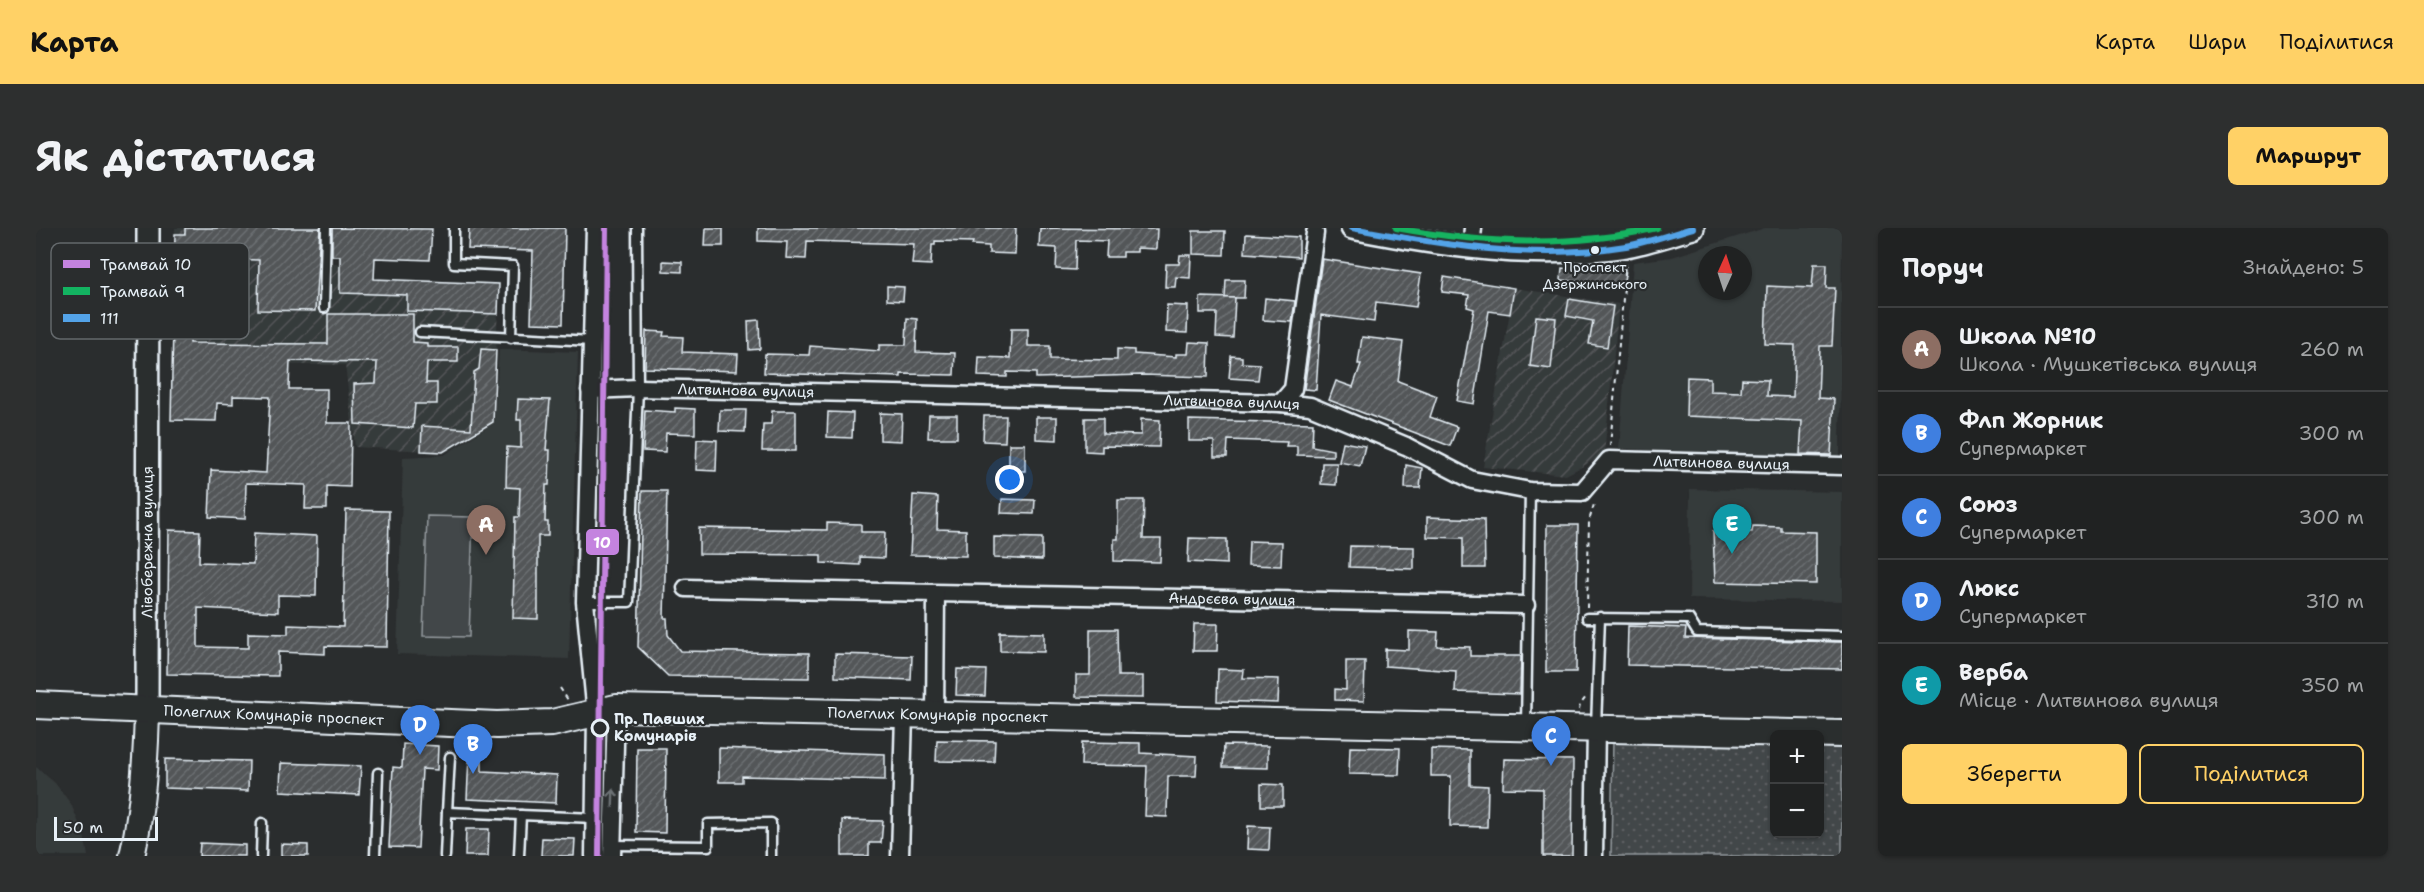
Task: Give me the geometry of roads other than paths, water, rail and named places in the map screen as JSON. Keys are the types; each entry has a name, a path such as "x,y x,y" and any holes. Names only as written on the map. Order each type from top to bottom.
{"main road":[{"name":"Полеглих Комунарів проспект","path":"36,705 497,725 552,723 606,712 904,715 1842,734"},
{"name":"Лівобережна вулиця","path":"132,856 139,826 147,710"}],"street":[{"name":"Лівобережна вулиця","path":"148,228 148,243"},
{"path":"595,228 585,602 606,712 612,850"},
{"path":"1352,228 1416,241 1472,237 1519,251 1575,251 1628,246 1693,228"},
{"path":"1281,403 1293,389 1315,233"},
{"name":"Лівобережна вулиця","path":"147,710 148,339"},
{"name":"Литвинова вулиця","path":"590,390 638,388 1281,403 1310,406 1406,446 1472,480 1530,491 1582,492 1609,460 1842,466"},
{"name":"Андрєєва вулиця","path":"686,588 1526,606"},
{"path":"935,716 936,594"},
{"path":"594,856 595,818 606,712"},
{"path":"900,856 904,715"},
{"path":"1594,856 1596,728"}],"lane":[{"path":"324,308 326,228"},
{"path":"454,228 454,263 513,266 511,338"},
{"path":"585,602 629,602 638,388 637,228"},
{"path":"420,332 592,340"},
{"path":"1526,729 1526,606 1530,491"},
{"path":"1587,618 1600,616 1689,619 1697,632 1842,636"},
{"path":"1596,728 1600,616"},
{"path":"445,856 450,757"},
{"path":"375,856 378,773"},
{"path":"447,812 595,818"},
{"path":"519,856 521,815"},
{"path":"261,856 262,823"},
{"path":"612,850 708,846 708,824 771,824 771,856"}],"tram line":[{"name":"10","path":"599,856 606,228"},
{"name":"9","path":"1396,228 1462,238 1527,242 1592,239 1657,228"}],"place":[{"name":"Проспект Дзержинського","path":"1595,250"},
{"name":"Верба","path":"1732,554"},
{"name":"Школа №10","path":"486,555"},
{"name":"Пр. Павших Комунарiв","path":"600,728"},
{"name":"Люкс","path":"420,755"},
{"name":"Союз","path":"1551,766"},
{"name":"Флп Жорник","path":"473,774"}]}
